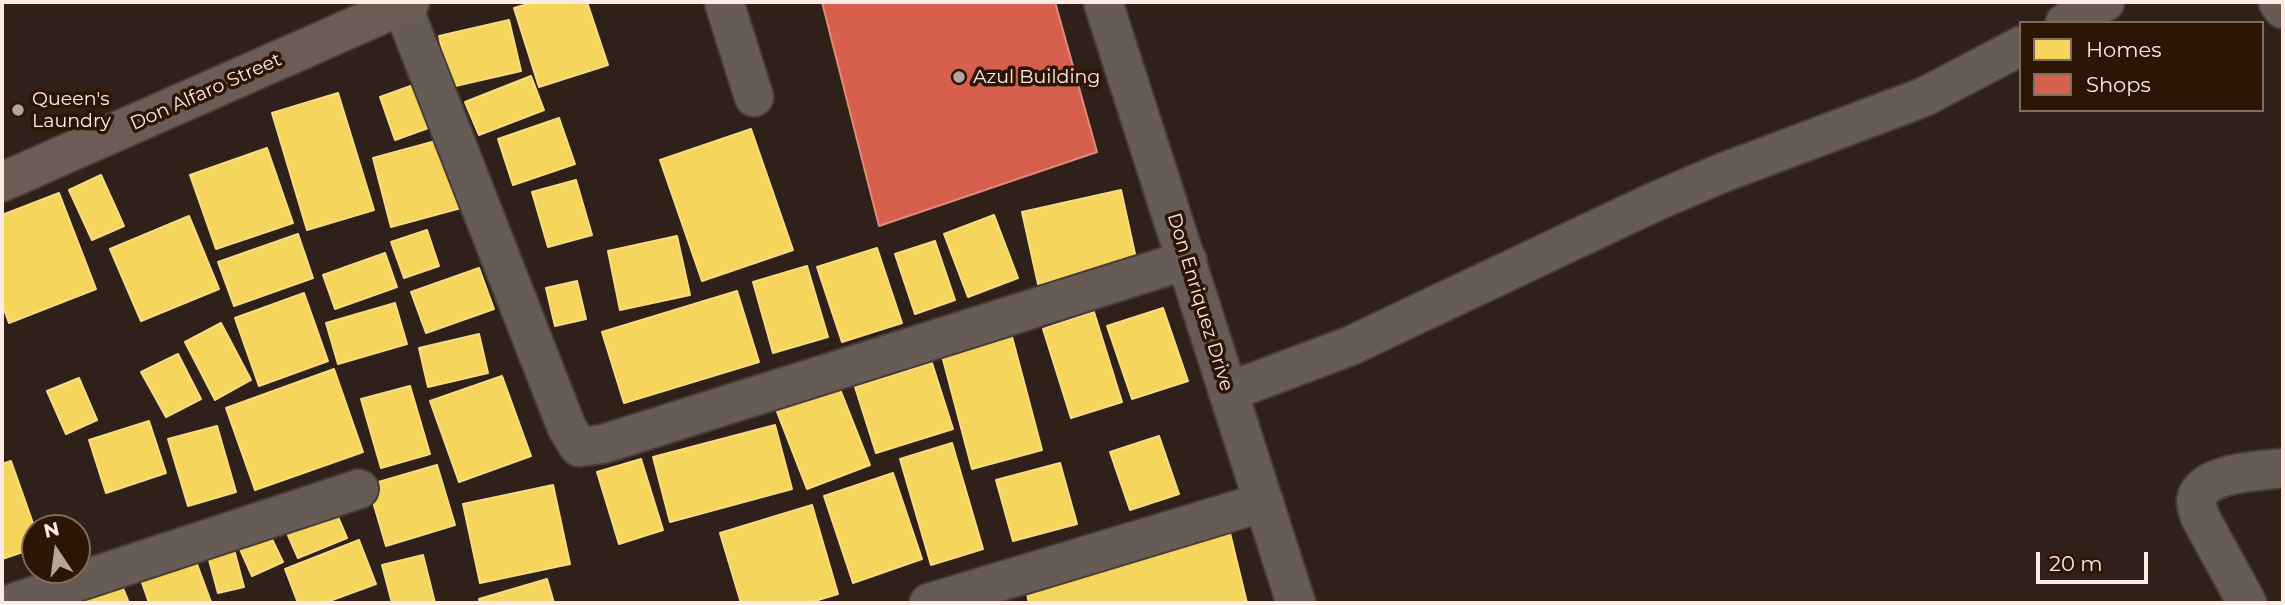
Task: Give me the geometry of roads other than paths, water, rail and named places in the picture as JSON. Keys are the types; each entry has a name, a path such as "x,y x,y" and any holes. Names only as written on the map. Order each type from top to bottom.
{"main road":[{"name":"Don Alfaro Street","path":"2,182 406,3"}],"street":[{"path":"724,2 754,97"},
{"name":"Don Enriquez Drive","path":"1103,2 1296,603"},
{"path":"2069,21 2105,2"},
{"path":"2278,2 2283,9"},
{"path":"406,3 567,429 579,447 603,444 1187,260"},
{"path":"1228,392 1350,346 1722,173 1924,97 2019,47"},
{"path":"2247,603 2200,517 2196,502 2201,488 2217,478 2283,468"},
{"path":"13,603 359,489"},
{"path":"929,603 1264,502"},
{"path":"2,596 6,603"}],"place":[{"name":"Azul Building","path":"959,77"},
{"name":"Queen's Laundry","path":"18,110"}]}
